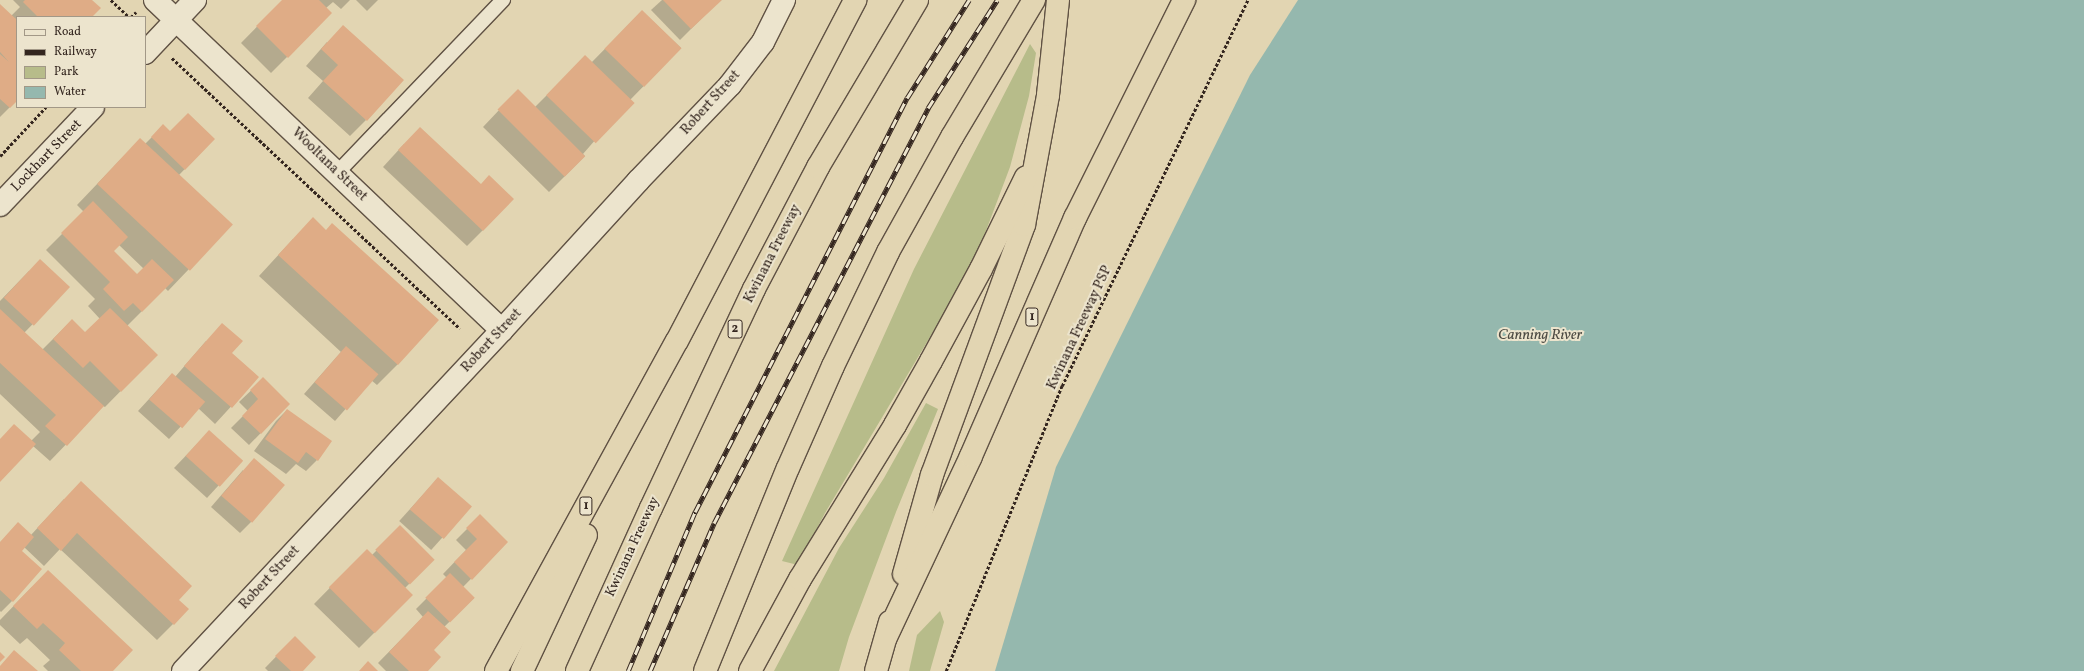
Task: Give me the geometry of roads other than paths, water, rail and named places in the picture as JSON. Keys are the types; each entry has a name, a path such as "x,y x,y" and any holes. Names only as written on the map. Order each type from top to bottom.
{"highway":[{"name":"Kwinana Freeway","path":"577,671 651,508 754,289 818,167 917,0"},
{"path":"705,671 826,381 884,260 952,137 1034,0"},
{"path":"886,637 932,475 1024,225 1048,95 1058,0"},
{"name":"1","path":"876,671 886,637 971,456 1075,218 1184,0"},
{"name":"1","path":"496,671 677,341 854,1"},
{"path":"750,671 800,579 895,425 927,368 981,269 1039,150"},
{"path":"522,671 677,341"}],"street":[{"name":"Wooltana Street","path":"155,0 502,330"},
{"path":"150,47 195,0"},
{"name":"Robert Street","path":"183,671 502,330 638,180 730,85 763,42 784,0"},
{"name":"Lockhart Street","path":"0,205 92,108"}],"lane":[{"path":"337,173 503,0"}],"water":[{"name":"Canning River","path":"1298,0 2084,0 2084,671 995,671 1056,467 1250,75"}],"railway":[{"path":"628,671 695,512 907,98 969,0"},
{"path":"650,671 714,523 928,108 997,0"}]}
